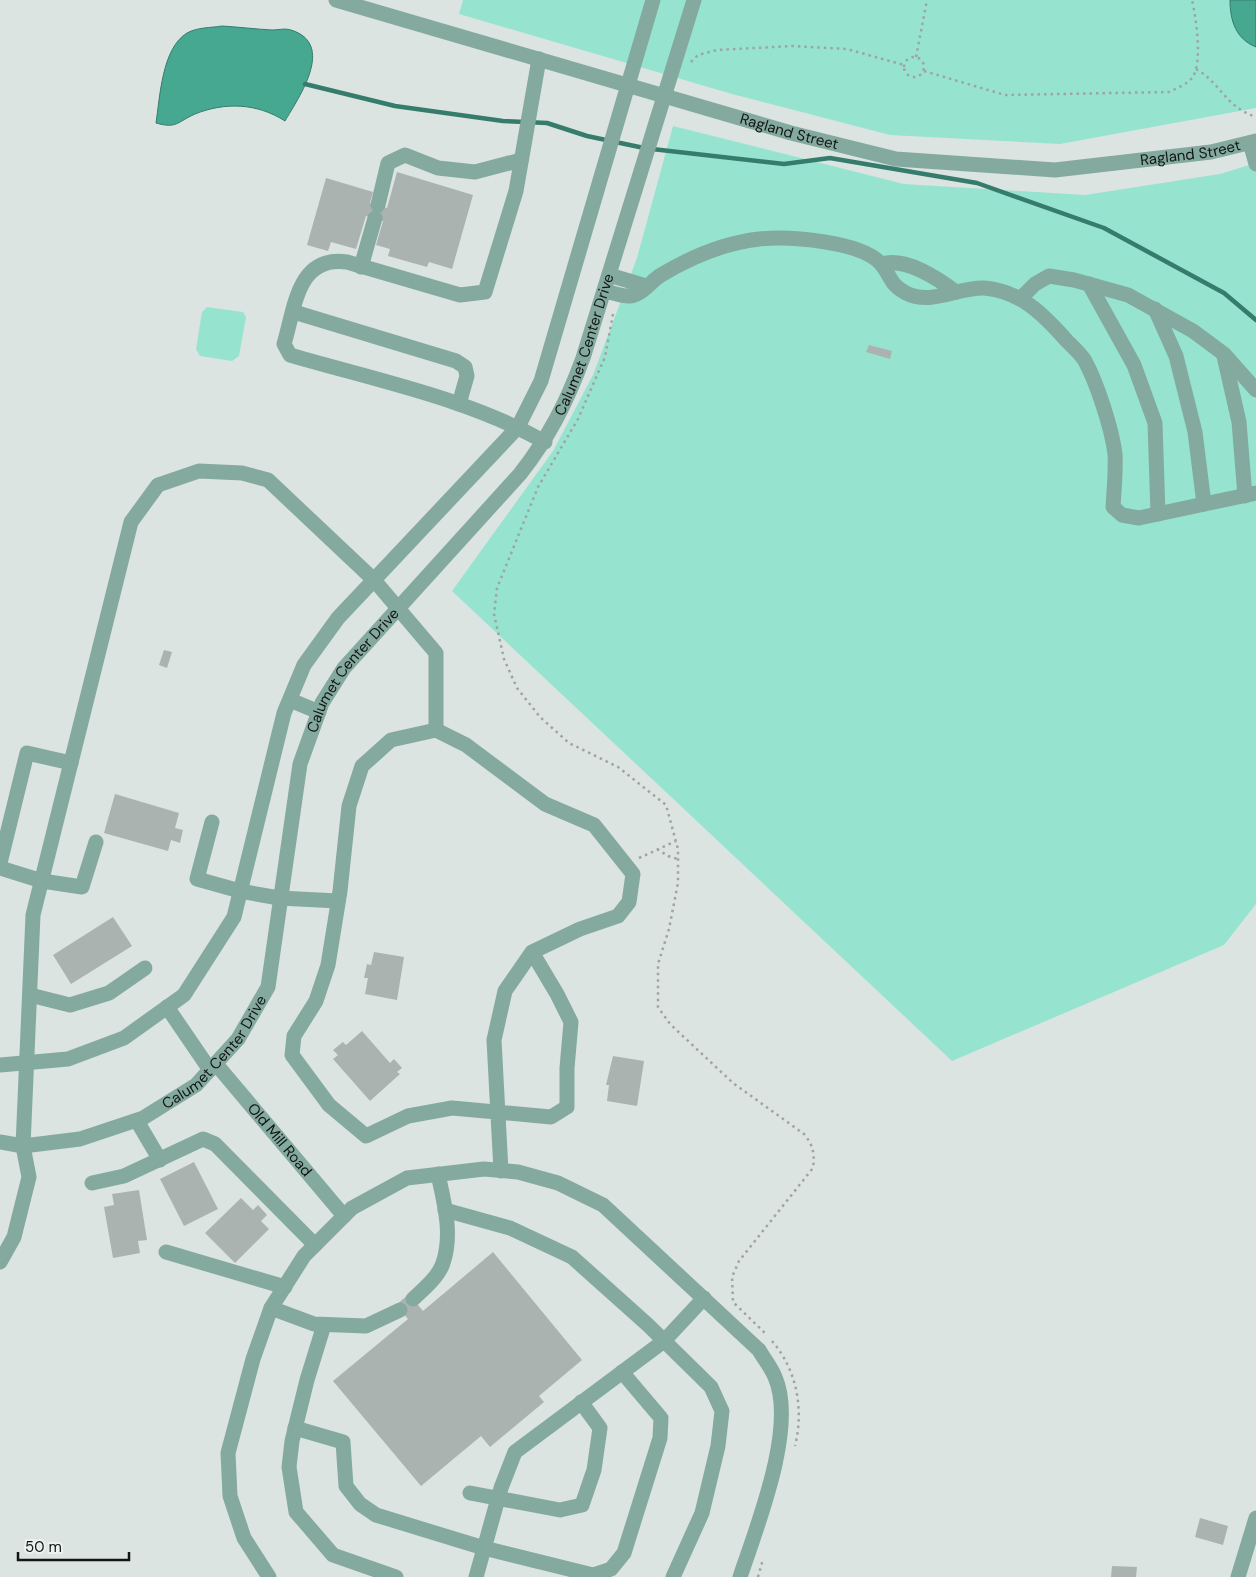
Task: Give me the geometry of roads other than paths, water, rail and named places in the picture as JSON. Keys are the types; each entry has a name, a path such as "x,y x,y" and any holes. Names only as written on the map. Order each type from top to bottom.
{"street":[{"name":"Ragland Street","path":"336,0 791,133 896,159 1055,170 1211,152 1253,142"},
{"name":"Calumet Center Drive","path":"0,1065 68,1059 124,1038 184,994 234,917 284,713 304,665 338,618 518,427 541,381 626,85 653,0"},
{"name":"Calumet Center Drive","path":"0,1142 23,1146 80,1139 137,1121 196,1086 238,1039 268,987 279,898 300,764 319,712 344,668 398,606 520,474 545,442 570,395 694,0"},
{"path":"539,59 516,191 485,292 460,295 360,266 332,260 315,266 302,283 284,344 290,355 459,404 518,427 545,442"},
{"path":"1253,142 1256,164"},
{"path":"360,266 377,212 388,162 406,154 438,168 475,172 522,160"},
{"path":"604,290 630,296 659,276 688,260 725,245 759,239 793,238 822,241 856,250 882,264 890,281 907,294 930,298 983,288 1022,298 1048,319 1084,360 1102,403 1115,454 1113,507 1122,515 1139,518 1250,494 1239,422 1224,354"},
{"path":"882,264 890,262 903,264 938,279 956,292"},
{"path":"609,275 646,286"},
{"path":"1022,298 1035,284 1049,276 1089,284 1128,295 1193,331 1224,354 1256,390"},
{"path":"1089,284 1134,365 1155,423 1158,514"},
{"path":"1156,309 1176,356 1195,432 1204,504"},
{"path":"294,312 456,361 465,367 467,376 459,404"},
{"path":"0,1261 14,1237 28,1177 23,1146 34,915 131,522 158,485 199,471 242,472 268,480 374,580 436,653 436,730"},
{"path":"290,700 319,712"},
{"path":"500,1171 498,1113 494,1040 505,991 532,952 580,928 618,916 629,902 634,874 594,825 545,804 519,786 492,762 466,745 436,730 391,740 362,766 349,806 328,965 316,1001 294,1036 292,1055 329,1105 366,1136 408,1116 452,1108 498,1113 551,1117 567,1107 567,1068 571,1022 532,952"},
{"path":"0,863 28,753 71,763"},
{"path":"212,822 197,879 240,891 279,898 338,900"},
{"path":"0,868 42,881 82,887 96,842"},
{"path":"30,995 70,1005 110,993 145,968"},
{"name":"Old Mill Road","path":"167,1007 213,1067 344,1216"},
{"path":"137,1121 160,1160"},
{"path":"92,1183 124,1176 203,1138 215,1144 315,1245"},
{"path":"269,1577 244,1538 230,1496 228,1453 253,1359 271,1308 304,1256 352,1208 407,1178 484,1169 518,1172 558,1183 603,1205 759,1350 775,1378 782,1413 779,1447 740,1577"},
{"path":"413,1299 428,1285 443,1263 448,1223 438,1174"},
{"path":"445,1210 510,1228 572,1257 711,1387 722,1411 718,1446 702,1512 673,1577"},
{"path":"166,1252 285,1287"},
{"path":"476,1577 498,1497 514,1452 664,1341 704,1298"},
{"path":"271,1308 314,1324 366,1326 400,1310"},
{"path":"324,1325 295,1428 289,1467 296,1512 334,1555 396,1577"},
{"path":"295,1428 343,1442 346,1486 360,1504 376,1515 484,1548 593,1575 611,1569 624,1553 660,1438 661,1418 622,1372"},
{"path":"470,1494 498,1497 560,1510 582,1505 594,1470 600,1428 581,1402"},
{"path":"1238,1577 1256,1518"}],"waterway":[{"path":"305,84 395,106 503,121 547,123 587,136 644,148"},
{"path":"652,149 784,164 830,158 977,183 1104,228 1224,293 1256,320"}]}
